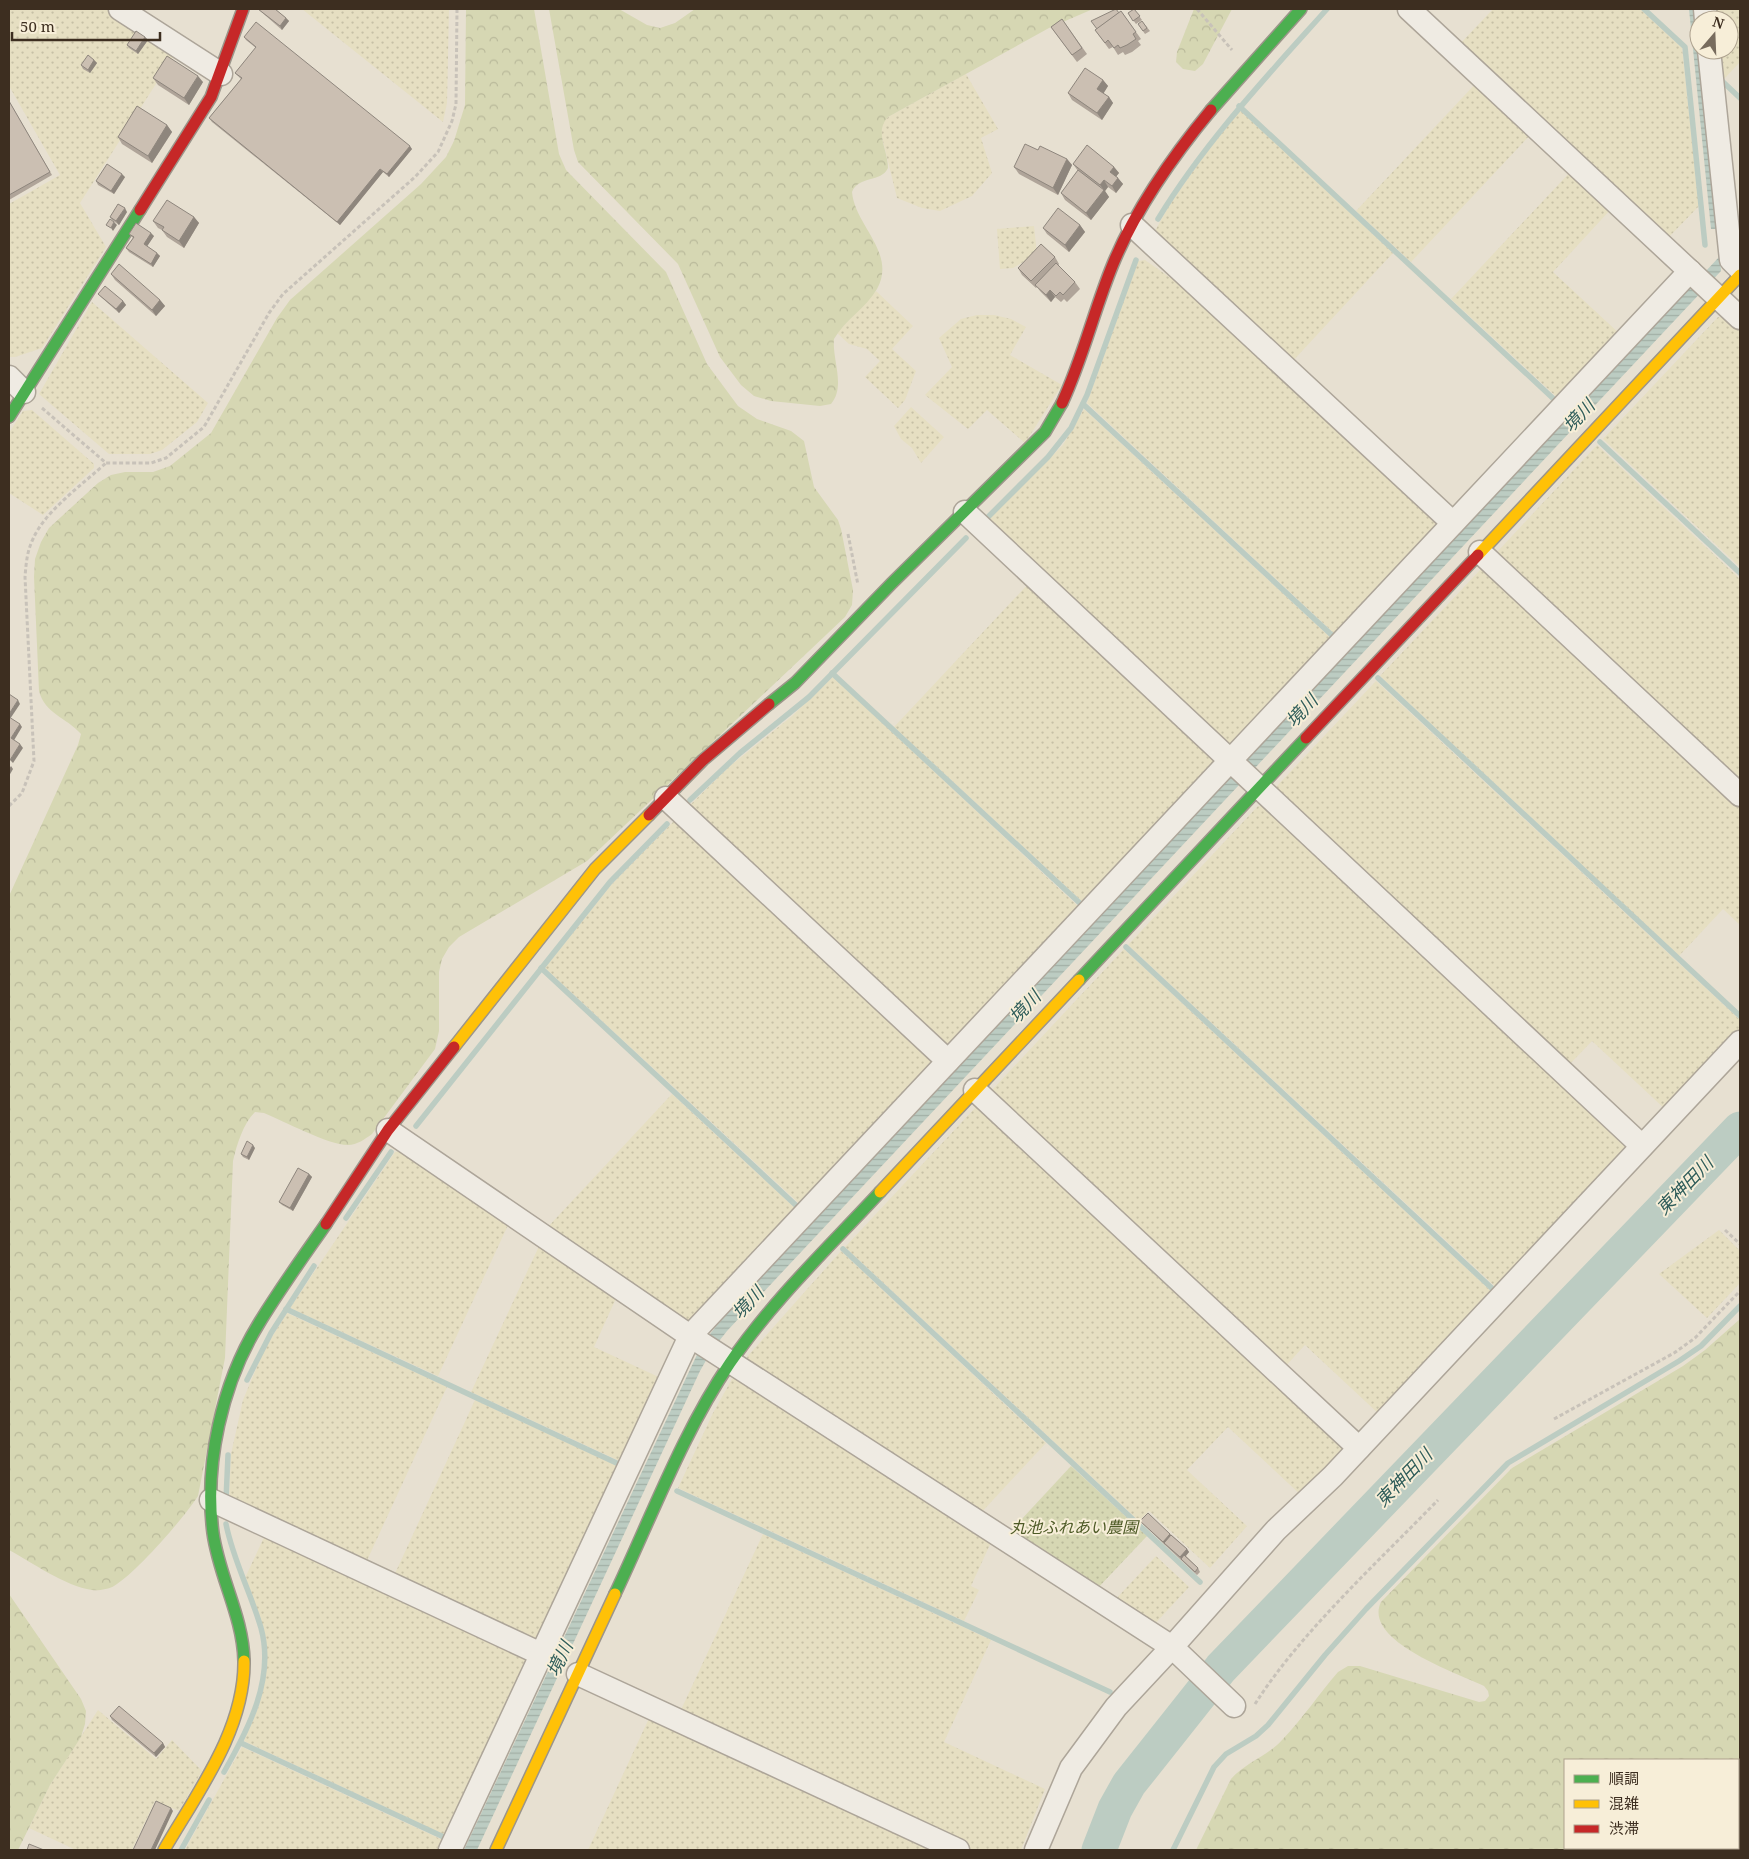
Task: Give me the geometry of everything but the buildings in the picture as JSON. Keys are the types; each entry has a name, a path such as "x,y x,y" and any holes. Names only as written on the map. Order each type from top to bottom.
{"street":[{"path":"120,9 221,74"},
{"path":"9,417 16,384 198,118 221,74 243,9"},
{"path":"164,1850 229,1734 240,1701 243,1684 243,1632 234,1599 216,1550 211,1500 217,1432 226,1395 240,1359 258,1325 388,1130 596,869 715,749 795,683 871,604 1034,444 1055,418 1069,388 1118,253 1132,225 1166,171 1225,93 1301,9"},
{"path":"1409,9 1740,318"},
{"path":"1710,60 1734,235 1731,260 1740,269"},
{"path":"1132,225 1452,523"},
{"path":"450,1850 541,1654 694,1338 948,1062 1232,763 1452,523 1703,283 1740,275"},
{"path":"496,1850 702,1408 723,1357 764,1316 975,1090 1254,784 1480,552 1703,283"},
{"path":"965,512 1642,1146"},
{"path":"1480,552 1740,795"},
{"path":"666,798 948,1062"},
{"path":"1036,1850 1063,1784 1081,1752 1116,1707 1177,1652 1276,1530 1359,1448 1740,1042"},
{"path":"975,1090 1359,1448"},
{"path":"388,1130 694,1338 1177,1652 1234,1706"},
{"path":"211,1500 541,1654"},
{"path":"578,1674 958,1850"}],"path":[{"path":"16,384 106,463 151,463 166,458 204,428 269,313 283,294 415,177 438,152 452,121 456,104 457,9"},
{"path":"1197,9 1216,31"},
{"path":"9,806 22,793 34,761 25,577 27,558 33,539 42,522 106,463"},
{"path":"848,534 858,588 871,604"},
{"path":"1725,1230 1740,1244"},
{"path":"1554,1419 1674,1353 1695,1338 1740,1291"},
{"path":"1234,1706 1247,1718 1266,1687 1306,1639 1438,1500"}],"shaded area":[{"path":"9,9 107,9 175,54 80,203 106,247 42,348 15,357 9,357 9,204 60,175 9,86"},
{"path":"302,9 449,9 447,103 443,122"},
{"path":"1493,9 1640,9 1682,48 1699,206 1666,240 1458,46"},
{"path":"1740,9 1740,62 1724,79 1719,75 1718,60 1739,60 1739,10 1712,10"},
{"path":"966,74 998,129 981,138 992,173 972,196 940,211 922,208 897,198 881,133 881,124 888,117"},
{"path":"1478,81 1533,132 1411,262 1356,211"},
{"path":"1240,110 1393,253 1290,364 1158,240 1156,229 1169,206 1200,161"},
{"path":"1573,169 1613,207 1553,272 1621,335 1560,400 1451,299"},
{"path":"1034,226 1037,254 1013,268 1000,269 997,229"},
{"path":"1145,260 1216,310 1439,519 1439,529 1338,637 1087,403 1138,261"},
{"path":"876,291 913,326 892,349 916,371 905,400 898,408 865,377 880,361 867,349 849,344 837,333"},
{"path":"92,302 208,403 197,422 162,450 150,454 109,454 39,394"},
{"path":"977,315 994,315 1011,319 1026,327 1010,355 1062,385 1025,443 987,410 968,429 925,395 952,367 939,338 961,319"},
{"path":"1718,317 1728,317 1740,328 1740,567 1603,439"},
{"path":"911,407 944,437 921,463 912,448 901,439 894,426"},
{"path":"1084,409 1334,641 1234,747 1224,748 985,523 1063,445"},
{"path":"32,410 94,464 94,468 43,515 9,493 9,433 23,411"},
{"path":"1597,445 1740,579 1740,787 1498,561 1498,551"},
{"path":"1480,570 1490,570 1740,803 1740,925 1723,909 1679,956 1380,676"},
{"path":"1030,582 1216,756 1216,767 1086,905 894,727"},
{"path":"833,677 1082,910 953,1048 942,1048 686,809 730,766 791,717"},
{"path":"1376,681 1740,1020 1740,1033 1667,1111 1592,1041 1566,1068 1277,797 1276,787"},
{"path":"1258,806 1269,806 1627,1141 1627,1154 1499,1290 1128,945"},
{"path":"677,818 934,1056 934,1067 803,1207 545,968 612,884"},
{"path":"1124,949 1495,1295 1381,1416 1305,1345 1283,1369 993,1099 993,1089"},
{"path":"672,1094 799,1212 695,1323 683,1324 545,1230"},
{"path":"975,1108 985,1108 1346,1444 1346,1454 1303,1497 1228,1427 1187,1470 1247,1526 1210,1568 1149,1511 1139,1521 845,1247"},
{"path":"406,1150 510,1221 438,1376 290,1308 395,1152"},
{"path":"1719,1230 1740,1251 1740,1283 1707,1318 1659,1274"},
{"path":"541,1242 618,1294 594,1347 663,1379 624,1463 471,1392"},
{"path":"841,1251 1046,1443 979,1515 749,1367 747,1357"},
{"path":"287,1313 447,1387 364,1567 229,1504 231,1454 243,1400 264,1350"},
{"path":"742,1377 993,1538 971,1586 979,1590 964,1621 678,1488 713,1413 732,1379"},
{"path":"475,1400 622,1468 541,1641 392,1580"},
{"path":"267,1531 527,1653 531,1663 449,1837 244,1741 259,1706 267,1668 264,1629 245,1578"},
{"path":"763,1534 991,1640 944,1742 1045,1789 1021,1850 972,1850 679,1714"},
{"path":"1156,1556 1189,1587 1152,1627 1113,1602"},
{"path":"98,1710 156,1759 172,1740 202,1771 179,1811 155,1801 132,1850 76,1850 29,1828 50,1785"},
{"path":"651,1714 944,1850 588,1850"},
{"path":"242,1747 447,1842 443,1850 185,1850"}],"green space":[{"path":"466,9 534,9 559,154 566,170 666,272 707,364 738,406 757,419 791,431 804,441 814,487 838,520 841,529 853,590 852,605 845,617 587,861 459,937 449,947 442,959 439,972 439,1031 435,1049 372,1134 355,1144 348,1145 318,1137 264,1113 255,1112 247,1122 236,1148 233,1161 225,1358 198,1496 159,1544 124,1579 114,1586 103,1590 82,1588 60,1579 9,1550 9,896 78,745 81,734 46,705 39,691 34,577 35,559 41,542 49,528 98,483 111,475 125,472 153,472 170,466 211,433 277,318 290,300 421,184 446,157 454,141 465,105"},
{"path":"549,9 619,9 647,25 660,28 675,23 695,9 1093,9 1049,28 888,117 882,129 882,135 888,168 880,176 860,183 852,192 860,216 879,251 882,263 882,276 872,296 834,339 838,389 831,404 820,406 771,401 754,396 741,385 720,357 678,264 578,162 574,150"},
{"path":"1194,9 1232,9 1203,64 1195,71 1183,69 1176,62 1177,52"},
{"path":"1740,1319 1740,1850 1196,1850 1231,1779 1243,1768 1277,1745 1338,1672 1348,1666 1360,1666 1479,1702 1485,1701 1489,1696 1484,1686 1415,1654 1385,1630 1379,1616 1381,1602 1512,1468 1683,1366 1705,1350"},
{"name":"丸池ふれあい農園","path":"1071,1466 1147,1536 1095,1591 1008,1534"},
{"path":"9,1594 81,1699 86,1711 81,1737 50,1785 18,1850 9,1850"}],"water":[{"path":"1694,60 1700,60 1717,229 1711,229"},
{"name":"境川","path":"1720,256 1721,271 727,1331 712,1350 700,1371 477,1850 464,1850 702,1344 718,1324"}],"waterway":[{"path":"1158,219 1216,136 1327,9"},
{"path":"1644,9 1685,47 1705,245"},
{"path":"1722,81 1740,98"},
{"path":"1239,106 1558,403"},
{"path":"988,517 1048,457 1071,428 1087,395 1136,260"},
{"path":"1083,404 1336,639"},
{"path":"1600,442 1740,573"},
{"path":"690,800 740,753 809,697 966,538"},
{"path":"832,673 1084,907"},
{"path":"1378,678 1740,1016"},
{"path":"416,1126 610,882 667,824"},
{"path":"1126,947 1497,1293"},
{"path":"541,968 801,1210"},
{"name":"東神田川","path":"1099,1850 1115,1809 1129,1784 1221,1668 1740,1129"},
{"path":"346,1218 391,1152"},
{"path":"843,1249 1200,1582"},
{"path":"247,1380 271,1333 314,1266"},
{"path":"1173,1850 1214,1767 1226,1754 1256,1736 1268,1725 1325,1655 1366,1609 1508,1463 1679,1361 1701,1346 1740,1306"},
{"path":"286,1309 623,1466"},
{"path":"226,1500 228,1455"},
{"path":"677,1491 1110,1692"},
{"path":"224,1772 242,1739 257,1703 262,1685 264,1666 261,1628 233,1551 226,1524"},
{"path":"241,1743 448,1839"},
{"path":"181,1850 209,1800"}],"traffic: fast":[{"path":"1211,110 1301,9"},
{"path":"9,417 140,210"},
{"path":"769,704 795,683 892,583 1045,432 1062,403"},
{"path":"1079,980 1306,738"},
{"path":"615,1594 682,1446 730,1363 764,1317 880,1192"},
{"path":"244,1661 240,1628 220,1565 213,1533 211,1480 219,1425 226,1399 245,1348 274,1299 326,1224"}],"traffic: slow":[{"path":"1478,555 1740,275"},
{"path":"454,1047 595,869 649,815"},
{"path":"880,1192 1079,980"},
{"path":"496,1850 615,1594"},
{"path":"164,1850 217,1760 228,1736 237,1712 242,1687 244,1661"}],"traffic: jam":[{"path":"140,210 211,97 243,9"},
{"path":"1062,403 1076,369 1106,281 1122,243 1156,183 1211,110"},
{"path":"1306,738 1478,555"},
{"path":"649,815 703,760 769,704"},
{"path":"326,1224 388,1130 454,1047"}]}
